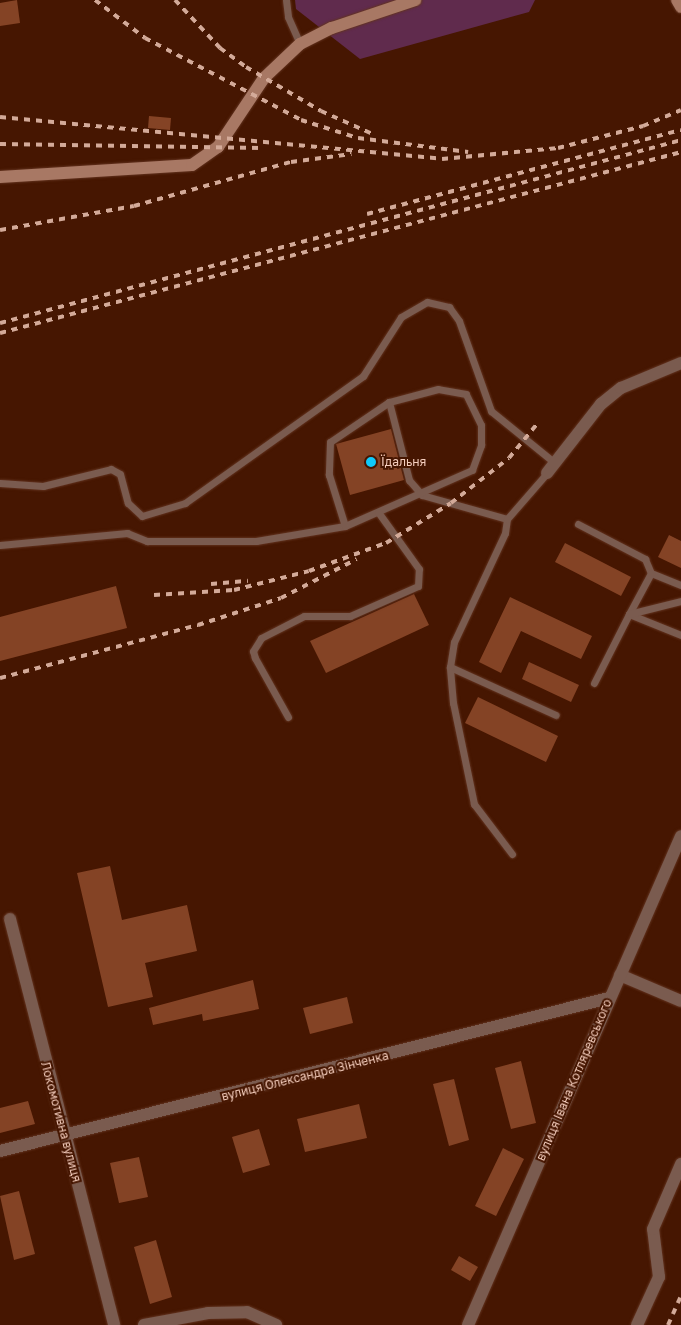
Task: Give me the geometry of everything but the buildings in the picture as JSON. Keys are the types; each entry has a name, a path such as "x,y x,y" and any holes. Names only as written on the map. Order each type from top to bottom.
{"main road":[{"path":"0,177 192,165 218,147 264,78 300,44 415,0"},
{"path":"677,0 681,7"}],"street":[{"path":"547,473 621,388 681,363"},
{"name":"вулиця Івана Котляревського","path":"468,1325 681,836"},
{"name":"Локомотивна вулиця","path":"10,919 114,1325"},
{"path":"620,975 681,1001"},
{"name":"вулиця Олександра Зінченка","path":"0,1151 609,998"},
{"path":"638,1325 659,1277 653,1229 681,1164"},
{"path":"144,1325 208,1313 276,1325"}],"lane":[{"path":"286,0 288,17 300,44"},
{"path":"0,483 43,486 111,469 120,474 128,503 142,516 185,503 363,376 401,317 427,302 449,307 459,321 491,411 555,462"},
{"path":"0,545 127,533 147,541 256,541 345,526 422,495 472,470 481,445 476,412 458,389 438,389 389,402 330,442 329,475 345,526"},
{"path":"389,402 409,480 422,495 507,519"},
{"path":"512,854 474,804 453,703 450,667 454,642 505,533 507,519 547,473"},
{"path":"288,717 255,658 253,651 261,638 304,616 350,616 418,586 419,569 378,512"},
{"path":"578,524 645,558 651,573 681,585"},
{"path":"594,683 651,573"},
{"path":"629,614 681,601"},
{"path":"629,614 681,634"},
{"path":"450,667 556,715"}],"shaded area":[{"path":"295,0 535,0 529,12 360,59 296,9"}],"railway":[{"path":"95,0 145,38 301,120 358,138 468,152"},
{"path":"175,0 220,48 246,67 321,111 375,135"},
{"path":"0,117 442,159 558,148 643,126 681,110"},
{"path":"367,214 681,130"},
{"path":"0,323 681,140"},
{"path":"0,144 262,148"},
{"path":"0,333 681,152"},
{"path":"0,230 134,206 291,162 351,154"},
{"path":"154,595 234,590 309,571 386,543 451,503 509,458 537,424"},
{"path":"0,678 198,625 281,598 357,559"},
{"path":"211,584 248,581"},
{"path":"668,1325 681,1296"}],"place":[{"name":"Їдальня","path":"371,462"}]}
